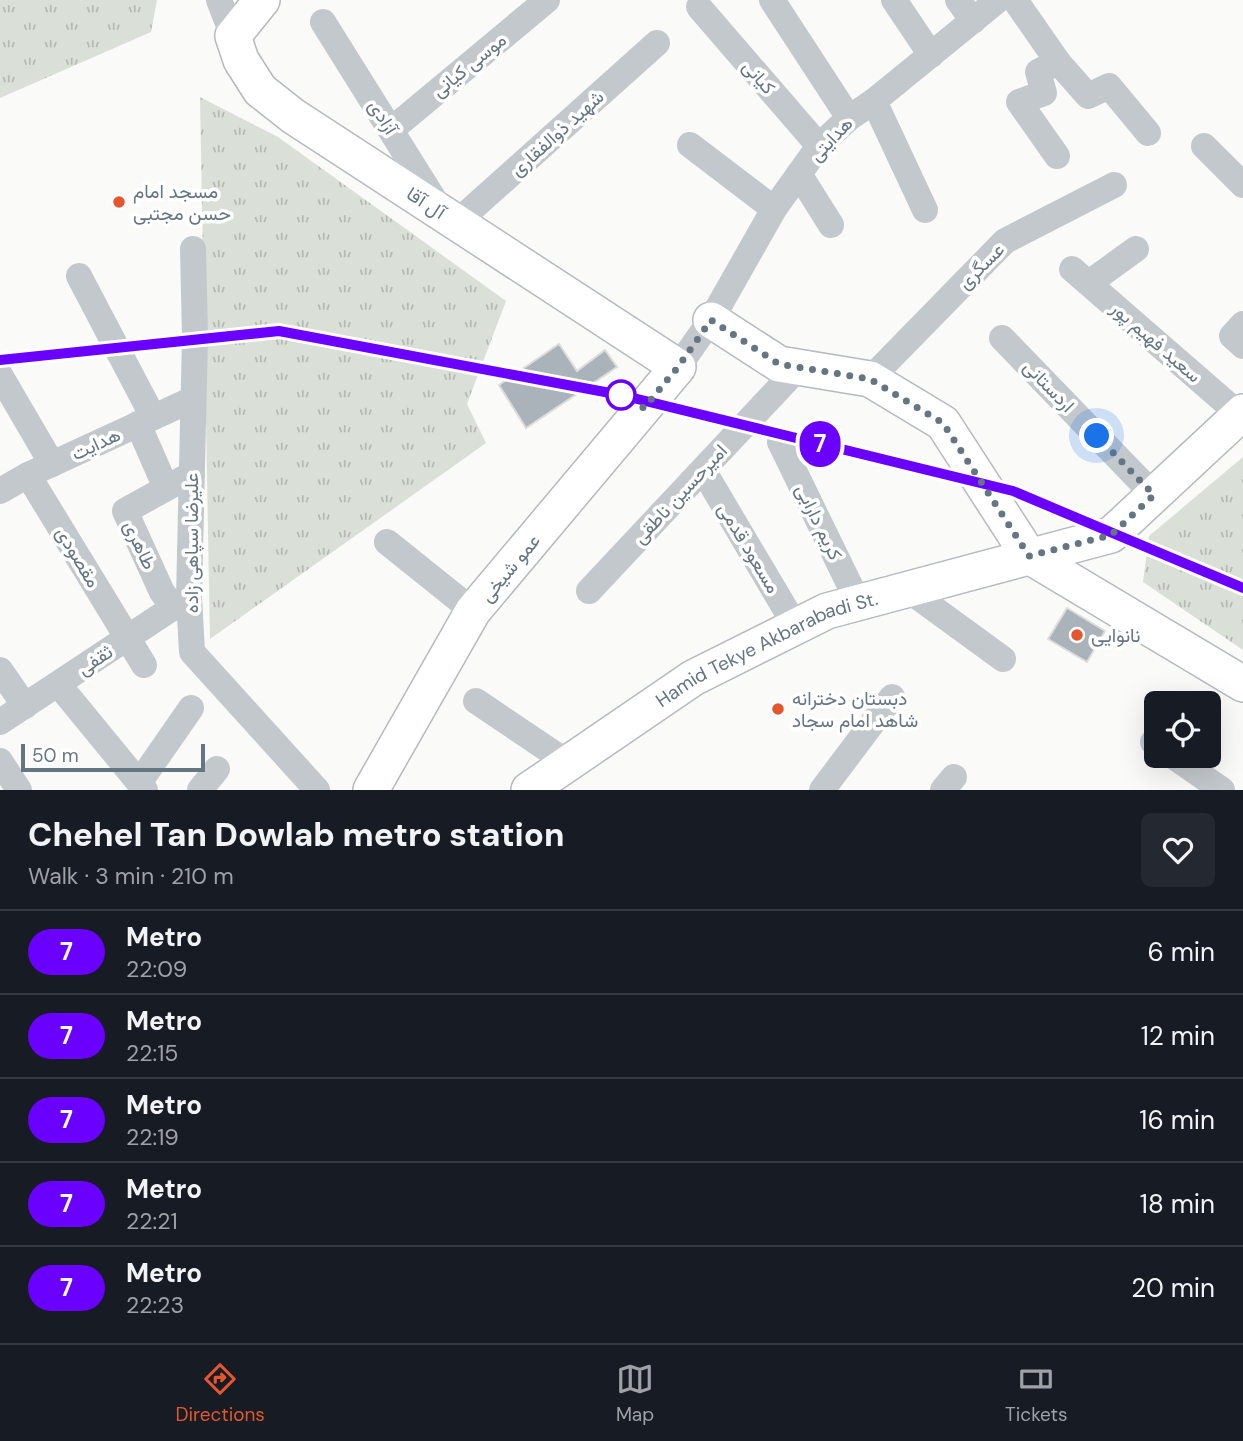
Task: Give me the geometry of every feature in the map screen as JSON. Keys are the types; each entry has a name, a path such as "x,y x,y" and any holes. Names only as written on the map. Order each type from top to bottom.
{"main road":[{"path":"233,36 262,0"},
{"name":"آل آقا","path":"233,36 242,60 260,90 293,116 678,367"},
{"path":"711,320 779,364 870,379 943,423 1029,556 1243,684"},
{"name":"عمو شیخی","path":"371,790 473,611 678,367"},
{"name":"Hamid Tekye Akbarabadi St.","path":"529,790 693,678 827,611 1111,535 1242,414"}],"street":[{"name":"آل آقا","path":"219,0 233,36"},
{"path":"772,0 849,118"},
{"path":"894,0 931,55"},
{"name":"هدایتی","path":"678,367 711,320 775,209 819,146 849,118 931,55 965,10 998,0"},
{"path":"1015,0 1058,62 1088,96 1109,86 1148,132"},
{"name":"موسی کیانی","path":"391,130 542,2"},
{"name":"کیانی","path":"699,7 819,146"},
{"name":"آزادی","path":"323,22 450,218"},
{"name":"شهید ذوالفقاری","path":"450,218 657,43"},
{"path":"1056,156 1019,102 1044,93 1038,72 1058,62"},
{"path":"874,101 926,210"},
{"path":"690,145 775,209"},
{"path":"1204,146 1243,185"},
{"path":"799,174 831,225"},
{"name":"عسگری","path":"870,379 1005,241 1114,185"},
{"name":"علیرضا سپاهی زاده","path":"193,249 192,474 181,603 192,652 317,790"},
{"name":"سعید فهیم پور","path":"1136,249 1080,276 1242,414"},
{"path":"79,276 146,421 166,488"},
{"path":"1243,324 1232,336 1243,346"},
{"name":"اردستانی","path":"1002,338 1154,495"},
{"name":"امیرحسین ناطقی","path":"589,591 799,367"},
{"path":"0,375 52,464"},
{"name":"هدایت","path":"0,491 28,475 193,399"},
{"name":"کریم دارابی","path":"780,442 858,602"},
{"name":"مسعود قدمی","path":"703,470 796,627"},
{"name":"طاهری","path":"181,603 162,593 125,511 192,474"},
{"name":"مقصودی","path":"28,475 144,665"},
{"path":"387,542 473,611"},
{"path":"907,589 1003,659"},
{"name":"ثقفی","path":"0,722 181,603"},
{"path":"0,670 25,706"},
{"path":"58,684 142,786 191,708"},
{"path":"828,788 892,697"},
{"path":"476,701 568,763"},
{"path":"0,761 19,790"},
{"path":"1191,768 1222,790"}],"green space":[{"path":"0,0 157,0 151,32 0,98"},
{"path":"200,97 278,137 506,301 467,404 486,443 210,639"},
{"path":"1243,457 1243,650 1143,582 1149,536"}],"building":[{"path":"559,344 577,371 605,350 617,367 526,428 499,385"},
{"name":"نانوایی","path":"1067,608 1105,631 1087,662 1048,639"}],"metro line":[{"name":"7","path":"0,360 279,331 621,395 1013,491 1243,588"}],"place":[{"name":"مسجد امام حسن مجتبی","path":"119,202"},
{"name":"نانوایی","path":"1077,635"},
{"name":"دبستان دخترانه شاهد امام سجاد","path":"778,709"}],"route":[{"path":"621,395 644,408 678,367 711,320 779,364 870,379 943,423 1029,556 1111,535 1154,495 1097,436"}]}
